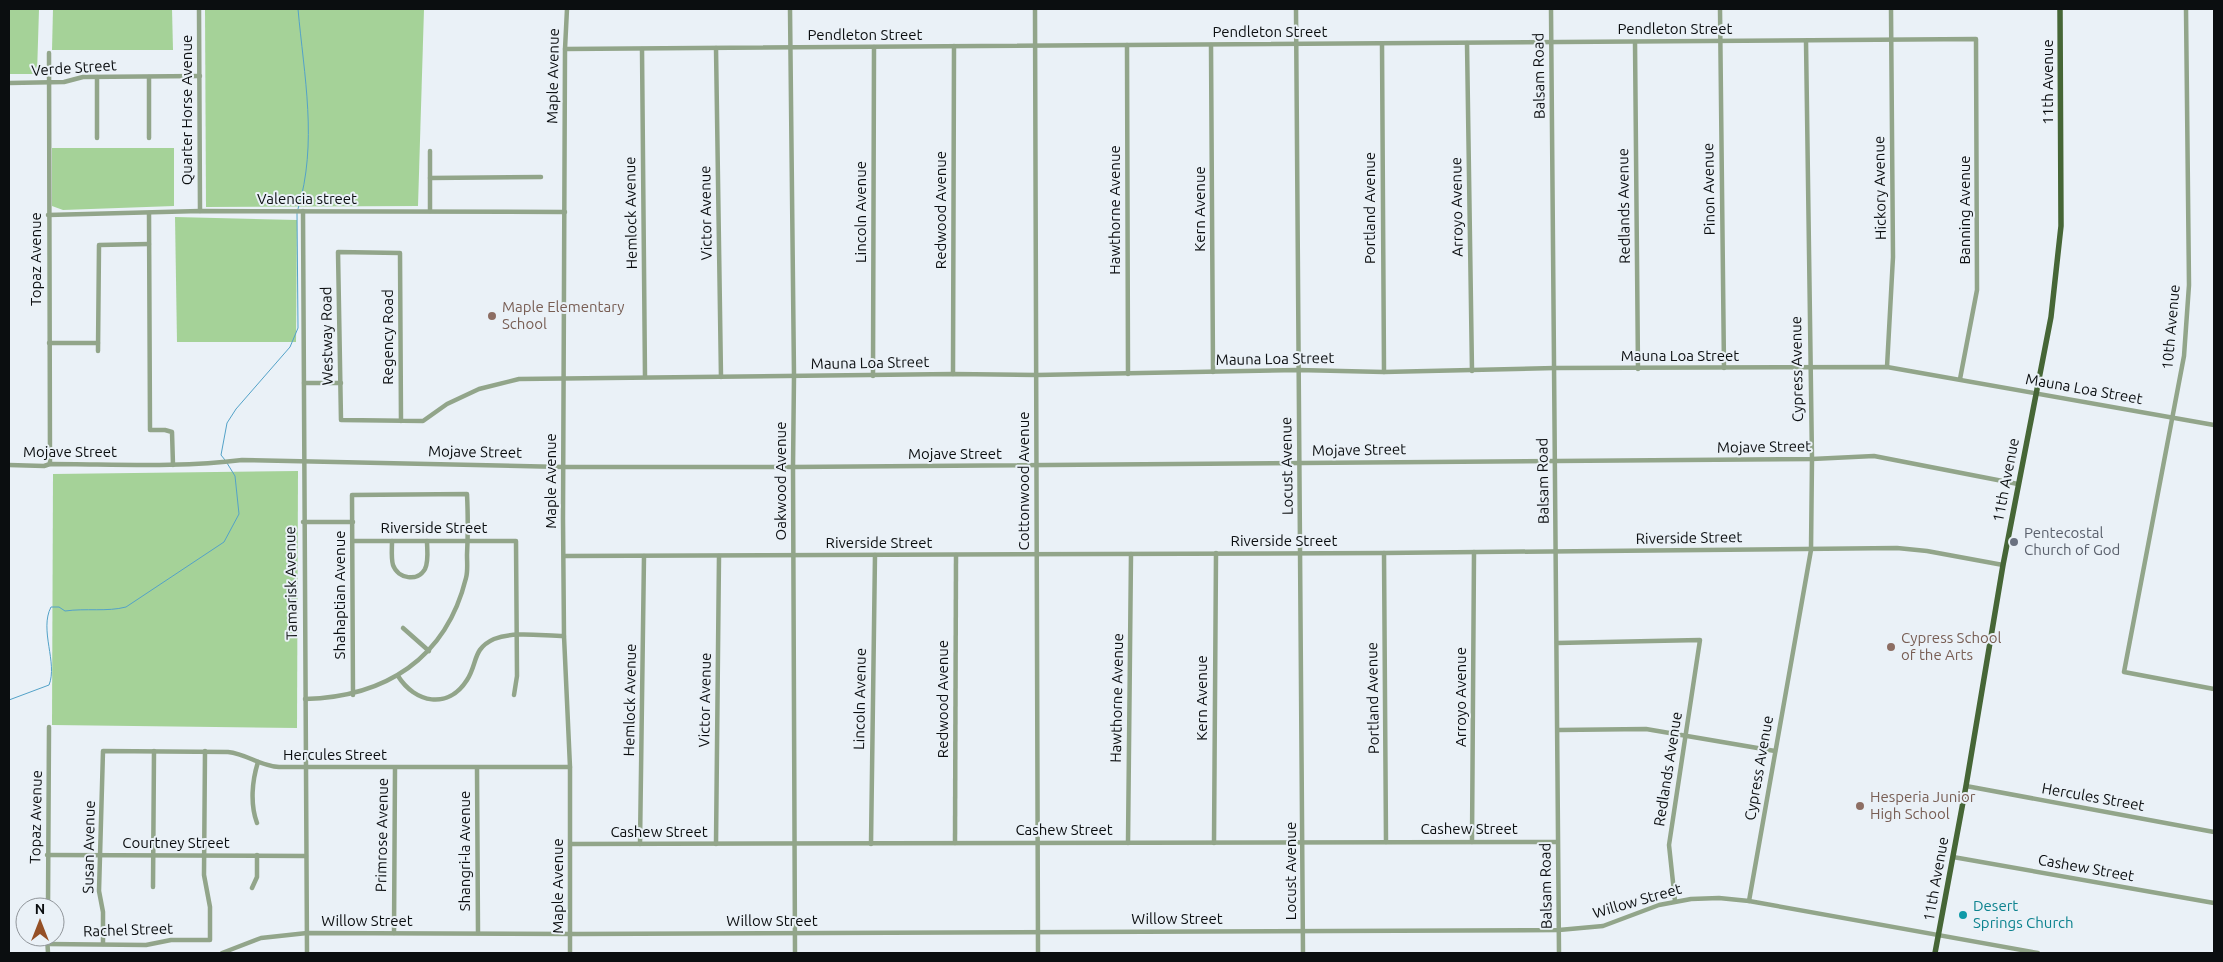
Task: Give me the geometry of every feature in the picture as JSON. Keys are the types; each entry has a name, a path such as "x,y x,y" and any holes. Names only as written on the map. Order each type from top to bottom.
{"main road":[{"name":"11th Avenue","path":"1936,953 2003,565 2051,317 2062,226 2060,9"}],"street":[{"name":"Quarter Horse Avenue","path":"199,9 200,211"},
{"name":"Maple Avenue","path":"567,9 564,49 563,467 564,636 570,767 570,953"},
{"name":"Oakwood Avenue","path":"790,9 794,376 795,953"},
{"name":"Cottonwood Avenue","path":"1034,9 1038,953"},
{"name":"Locust Avenue","path":"1296,9 1304,953"},
{"name":"Balsam Road","path":"1551,9 1559,953"},
{"name":"Pinon Avenue","path":"1720,9 1724,368"},
{"name":"Hickory Avenue","path":"1887,367 1893,257 1891,9"},
{"name":"10th Avenue","path":"2186,9 2189,286 2184,356 2124,672 2214,689"},
{"name":"Pendleton Street","path":"564,49 1976,39"},
{"name":"Banning Avenue","path":"1960,379 1977,290 1976,39"},
{"name":"Cypress Avenue","path":"1749,901 1811,550 1812,459 1806,41"},
{"name":"Redlands Avenue","path":"1635,42 1638,369"},
{"name":"Arroyo Avenue","path":"1467,43 1472,371"},
{"name":"Portland Avenue","path":"1382,44 1384,372"},
{"name":"Hawthorne Avenue","path":"1127,45 1128,374"},
{"name":"Kern Avenue","path":"1211,45 1214,372"},
{"name":"Redwood Avenue","path":"954,46 954,374"},
{"name":"Lincoln Avenue","path":"873,376 874,47"},
{"name":"Victor Avenue","path":"716,48 721,377"},
{"name":"Hemlock Avenue","path":"642,49 645,377"},
{"name":"Topaz Avenue","path":"48,53 50,464"},
{"name":"Verde Street","path":"9,83 64,82 83,77 200,76"},
{"path":"97,77 97,138"},
{"path":"149,77 149,138"},
{"path":"430,152 430,211"},
{"path":"430,178 541,177"},
{"name":"Valencia street","path":"48,215 200,211 565,212"},
{"name":"Tamarisk Avenue","path":"303,212 303,522 307,953"},
{"path":"149,213 150,430 172,432 173,465"},
{"path":"98,351 99,245 149,244"},
{"name":"Westway Road","path":"340,420 338,252 400,253"},
{"name":"Regency Road","path":"400,253 401,421"},
{"path":"49,343 98,343"},
{"name":"Mauna Loa Street","path":"340,420 423,421 447,404 479,390 519,379 1128,374 1298,370 1384,372 1555,368 1887,367 2214,425"},
{"path":"304,382 340,382"},
{"name":"Mojave Street","path":"9,465 173,465 242,460 303,460 563,467 1037,466 1812,459 1874,456 2018,484"},
{"name":"Shahaptian Avenue","path":"353,695 352,495 467,494 468,540"},
{"path":"303,522 353,522"},
{"path":"305,699 332,699 353,695 398,676 429,651 451,619 467,577 468,540"},
{"name":"Riverside Street","path":"353,541 516,541 516,636"},
{"path":"392,541 392,563 394,568 403,576 410,577 420,575 426,568 427,541"},
{"name":"Riverside Street","path":"565,556 1557,552 1897,548 1927,551 2003,565"},
{"name":"Arroyo Avenue","path":"1472,842 1474,552"},
{"name":"Kern Avenue","path":"1214,842 1216,553"},
{"name":"Portland Avenue","path":"1384,553 1386,842"},
{"name":"Hawthorne Avenue","path":"1128,843 1131,554"},
{"name":"Lincoln Avenue","path":"871,844 875,555"},
{"name":"Redwood Avenue","path":"954,843 956,555"},
{"name":"Hemlock Avenue","path":"640,844 644,556"},
{"name":"Victor Avenue","path":"716,844 719,556"},
{"path":"403,628 429,651"},
{"path":"398,676 414,694 434,700 450,696 458,691 468,679 477,654 482,647 494,640 516,636 564,636"},
{"path":"514,695 518,676 516,636"},
{"name":"Redlands Avenue","path":"1556,643 1700,640 1669,845 1675,901"},
{"name":"Topaz Avenue","path":"48,897 47,855 50,827 49,727"},
{"path":"1558,730 1646,729 1775,751"},
{"name":"Hercules Street","path":"103,751 237,753 268,766 396,768 570,767"},
{"name":"Susan Avenue","path":"103,751 99,891 103,912 103,944"},
{"path":"153,887 154,751"},
{"path":"204,855 205,752"},
{"path":"257,823 253,813 254,778 258,762"},
{"name":"Primrose Avenue","path":"394,933 396,768"},
{"name":"Shangri-la Avenue","path":"476,768 478,933"},
{"name":"Hercules Street","path":"1966,786 2214,832"},
{"name":"Cashew Street","path":"571,844 1557,842"},
{"name":"Courtney Street","path":"47,855 306,856"},
{"name":"Rachel Street","path":"65,944 146,944 171,940 210,940 210,907 204,875 204,855"},
{"path":"252,888 257,877 257,856"},
{"name":"Cashew Street","path":"1953,857 2214,903"},
{"name":"Willow Street","path":"222,953 261,938 307,933 570,934 1559,930 1603,926 1675,901 1707,897 1749,901 2038,953"}],"green space":[{"path":"9,9 39,9 37,74 9,74"},
{"path":"53,9 172,9 173,50 52,50"},
{"path":"205,9 424,9 418,206 206,207"},
{"path":"52,148 174,148 174,206 63,210 52,206"},
{"path":"175,217 297,220 296,342 177,342"},
{"path":"298,471 297,728 52,725 53,474"}],"waterway":[{"path":"298,9 308,109 307,159 298,209"},
{"path":"225,460 221,455 227,423 236,409 290,347 298,328 297,213"},
{"path":"9,700 49,685 51,667 47,626 51,607 59,607 65,611 126,607 224,542 239,514 235,476 227,463"}],"place":[{"name":"Maple Elementary School","path":"492,316"},
{"name":"Pentecostal Church of God","path":"2014,542"},
{"name":"Cypress School of the Arts","path":"1891,647"},
{"name":"Hesperia Junior High School","path":"1860,806"},
{"name":"Desert Springs Church","path":"1963,915"}]}
